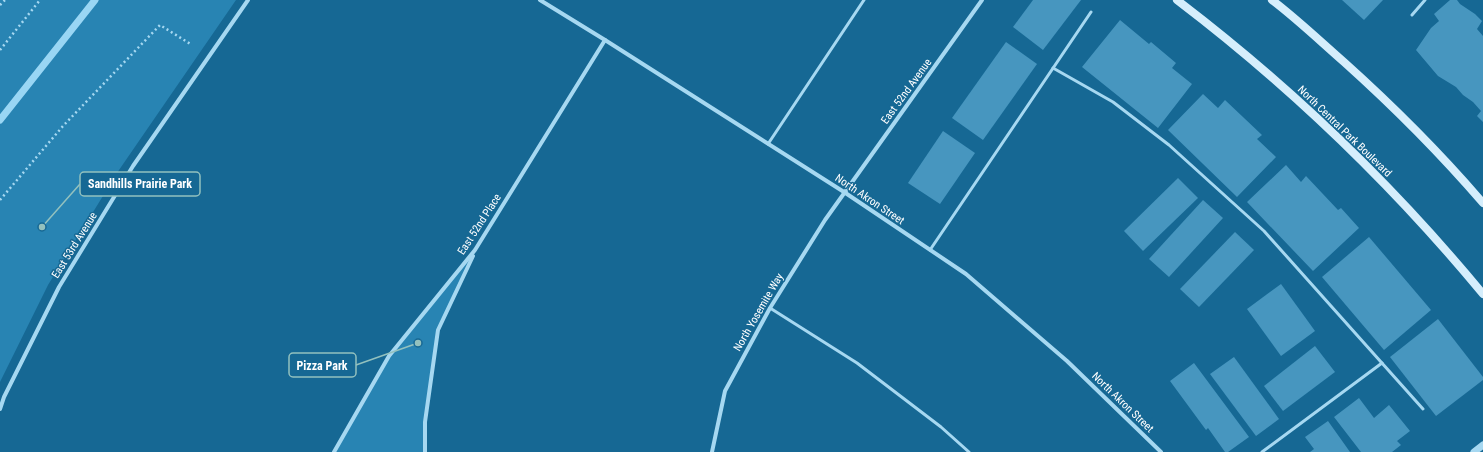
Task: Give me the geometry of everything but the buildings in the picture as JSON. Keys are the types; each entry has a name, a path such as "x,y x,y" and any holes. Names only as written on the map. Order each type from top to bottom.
{"main road":[{"name":"North Central Park Boulevard","path":"1176,0 1240,49 1325,124 1408,208 1449,253 1483,294"},
{"path":"1272,0 1378,93 1440,155 1483,203"}],"street":[{"name":"East 53rd Avenue","path":"0,409 4,397 59,287 133,166 248,0"},
{"name":"North Akron Street","path":"540,0 844,192 966,274 1067,361 1161,452"},
{"name":"East 52nd Avenue","path":"844,192 982,0"},
{"name":"East 52nd Place","path":"334,452 389,356 475,250 604,40"},
{"name":"North Yosemite Way","path":"712,452 725,391 770,308 844,192"},
{"path":"425,452 425,422 438,330 475,250"},
{"path":"1474,452 1483,445"}],"lane":[{"path":"768,144 864,0"},
{"path":"1412,15 1425,0"},
{"path":"930,250 1091,12"},
{"path":"1053,68 1113,102 1169,145 1264,231 1423,409"},
{"path":"770,308 856,363 941,427 969,452"},
{"path":"1262,452 1382,363"}],"path":[{"path":"0,5 5,0"},
{"path":"0,50 40,0"},
{"path":"0,200 63,126 160,25 192,45"}],"shaded area":[{"path":"0,0 236,0 119,170 48,285 0,382"},
{"path":"475,250 438,330 425,422 425,452 334,452 389,356"}],"waterway":[{"path":"0,120 95,0"}],"place":[{"name":"Sandhills Prairie Park","path":"42,227"},
{"name":"Pizza Park","path":"418,343"}]}
